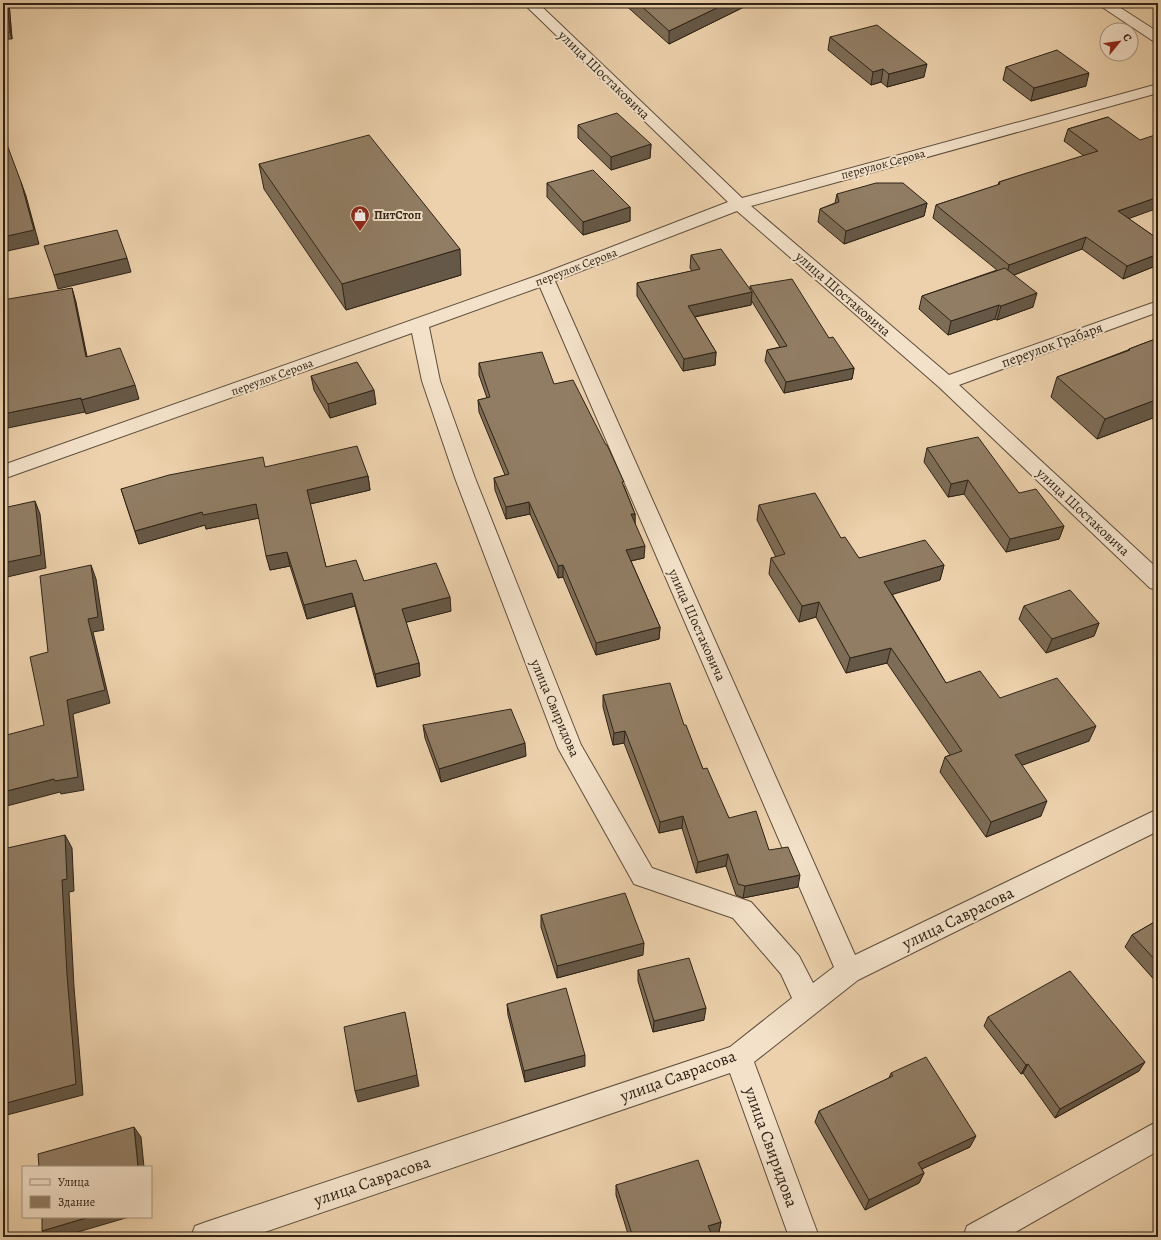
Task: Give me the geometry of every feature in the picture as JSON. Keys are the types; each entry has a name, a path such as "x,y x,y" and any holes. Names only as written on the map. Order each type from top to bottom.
{"street":[{"name":"улица Шостаковича","path":"530,3 739,204 946,384 1158,582"},
{"path":"1103,3 1158,38"},
{"name":"переулок Серова","path":"3,472 545,279 739,204 1158,88"},
{"name":"улица Шостаковича","path":"545,279 849,971"},
{"name":"переулок Грабаря","path":"946,384 1158,306"},
{"name":"улица Свиридова","path":"419,324 431,381 460,463 558,720 570,748 643,876 742,910 790,965 808,1002"},
{"name":"улица Саврасова","path":"206,1237 738,1057 849,971 1158,819"},
{"name":"улица Свиридова","path":"738,1057 804,1237"},
{"path":"978,1237 1158,1135"}],"building":[{"path":"3,3 7,3 10,32 3,33"},
{"path":"638,3 727,3 669,31"},
{"path":"877,25 927,64 889,74 883,69 873,72 830,37"},
{"path":"1057,50 1089,73 1034,88 1006,67"},
{"path":"617,113 651,144 611,157 578,125"},
{"path":"1108,117 1140,140 1158,134 1158,197 1118,211 1158,239 1158,254 1127,266 1086,237 1009,265 936,205 1000,184 999,182 1098,151 1068,129"},
{"path":"3,134 21,182 34,230 3,237"},
{"name":"ПитСтоп","path":"369,135 460,249 342,284 259,164"},
{"path":"593,170 630,207 583,222 547,183"},
{"path":"876,183 903,183 927,203 846,231 820,209 839,202 837,194"},
{"path":"117,230 127,258 54,275 44,246"},
{"path":"721,249 752,292 688,306 716,352 684,359 637,283 700,269 691,255"},
{"path":"1005,268 1037,293 1001,306 999,305 951,321 922,296"},
{"path":"792,279 829,338 833,337 854,368 786,382 767,350 787,346 750,286"},
{"path":"72,288 86,357 120,348 135,385 81,400 81,398 3,414 3,300"},
{"path":"1158,338 1158,399 1105,419 1057,377 1130,350 1129,349"},
{"path":"542,352 554,384 573,380 607,445 624,482 622,482 635,514 631,514 645,546 626,550 660,627 596,643 563,565 558,566 529,502 506,507 494,478 509,474 478,400 490,397 479,363"},
{"path":"357,362 374,390 328,404 311,376"},
{"path":"978,437 1019,493 1036,489 1064,526 1010,539 968,480 951,484 927,448"},
{"path":"357,446 368,476 307,490 326,567 356,560 364,581 436,563 450,597 402,609 419,663 375,674 352,593 304,605 287,552 266,556 256,504 203,515 202,512 135,531 121,489 169,475 263,457 265,467"},
{"path":"815,493 841,538 845,537 859,558 925,540 944,565 884,582 946,683 980,671 1000,698 1057,678 1096,726 1015,755 1047,801 991,822 945,757 962,751 891,648 850,658 819,602 802,606 771,558 785,554 759,505"},
{"path":"35,501 41,555 3,563 3,508"},
{"path":"91,565 98,617 88,619 105,690 67,700 78,777 55,781 54,779 3,792 3,736 44,725 30,657 48,652 40,576"},
{"path":"1070,590 1099,623 1052,639 1024,606"},
{"path":"670,683 684,725 686,725 703,769 707,768 729,818 756,811 769,850 788,847 800,875 745,886 738,884 728,854 698,862 683,816 660,822 625,731 614,733 603,695"},
{"path":"511,709 525,743 439,769 423,725"},
{"path":"65,835 67,879 62,880 67,975 76,1084 3,1104 3,849"},
{"path":"625,893 644,943 557,966 541,915"},
{"path":"1158,920 1158,963 1132,935"},
{"path":"689,958 706,1008 654,1021 638,970"},
{"path":"1070,971 1145,1062 1060,1109 1028,1064 1026,1065 988,1017"},
{"path":"566,988 585,1055 524,1071 507,1004"},
{"path":"405,1012 417,1075 355,1091 344,1027"},
{"path":"926,1057 976,1136 918,1163 924,1173 869,1200 819,1111 893,1076 891,1073"},
{"path":"134,1127 138,1166 39,1166 38,1154"},
{"path":"698,1160 721,1222 708,1226 713,1237 633,1237 616,1185"},
{"path":"42,1218 86,1218 42,1231"}],"place":[{"name":"ПитСтоп","path":"360,232"}]}
